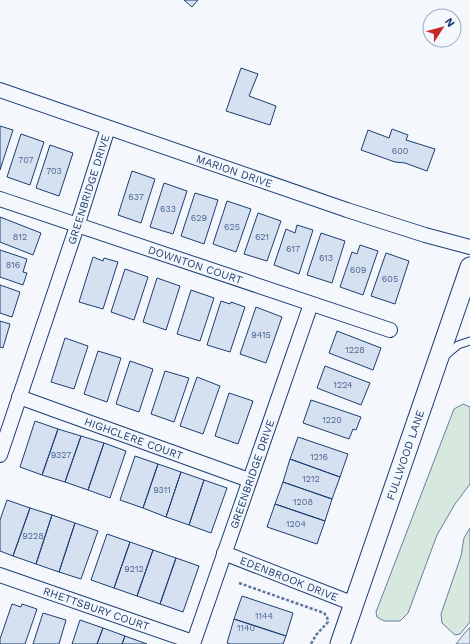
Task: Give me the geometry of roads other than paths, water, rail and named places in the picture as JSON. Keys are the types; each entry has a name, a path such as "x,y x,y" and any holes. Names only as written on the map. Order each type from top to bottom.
{"street":[{"name":"MARION DRIVE","path":"0,90 354,213 470,247"},
{"name":"GREENBRIDGE DRIVE","path":"0,455 77,226 108,128"},
{"name":"DOWNTON COURT","path":"0,199 390,330"},
{"name":"FULLWOOD LANE","path":"340,644 470,267"},
{"name":"GREENBRIDGE DRIVE","path":"193,643 311,304"},
{"name":"HIGHCLERE COURT","path":"19,397 249,480"},
{"name":"EDENBROOK DRIVE","path":"224,553 354,604"},
{"name":"RHETTSBURY COURT","path":"0,575 193,643"}],"lane":[{"path":"436,367 449,352 470,341"}]}
